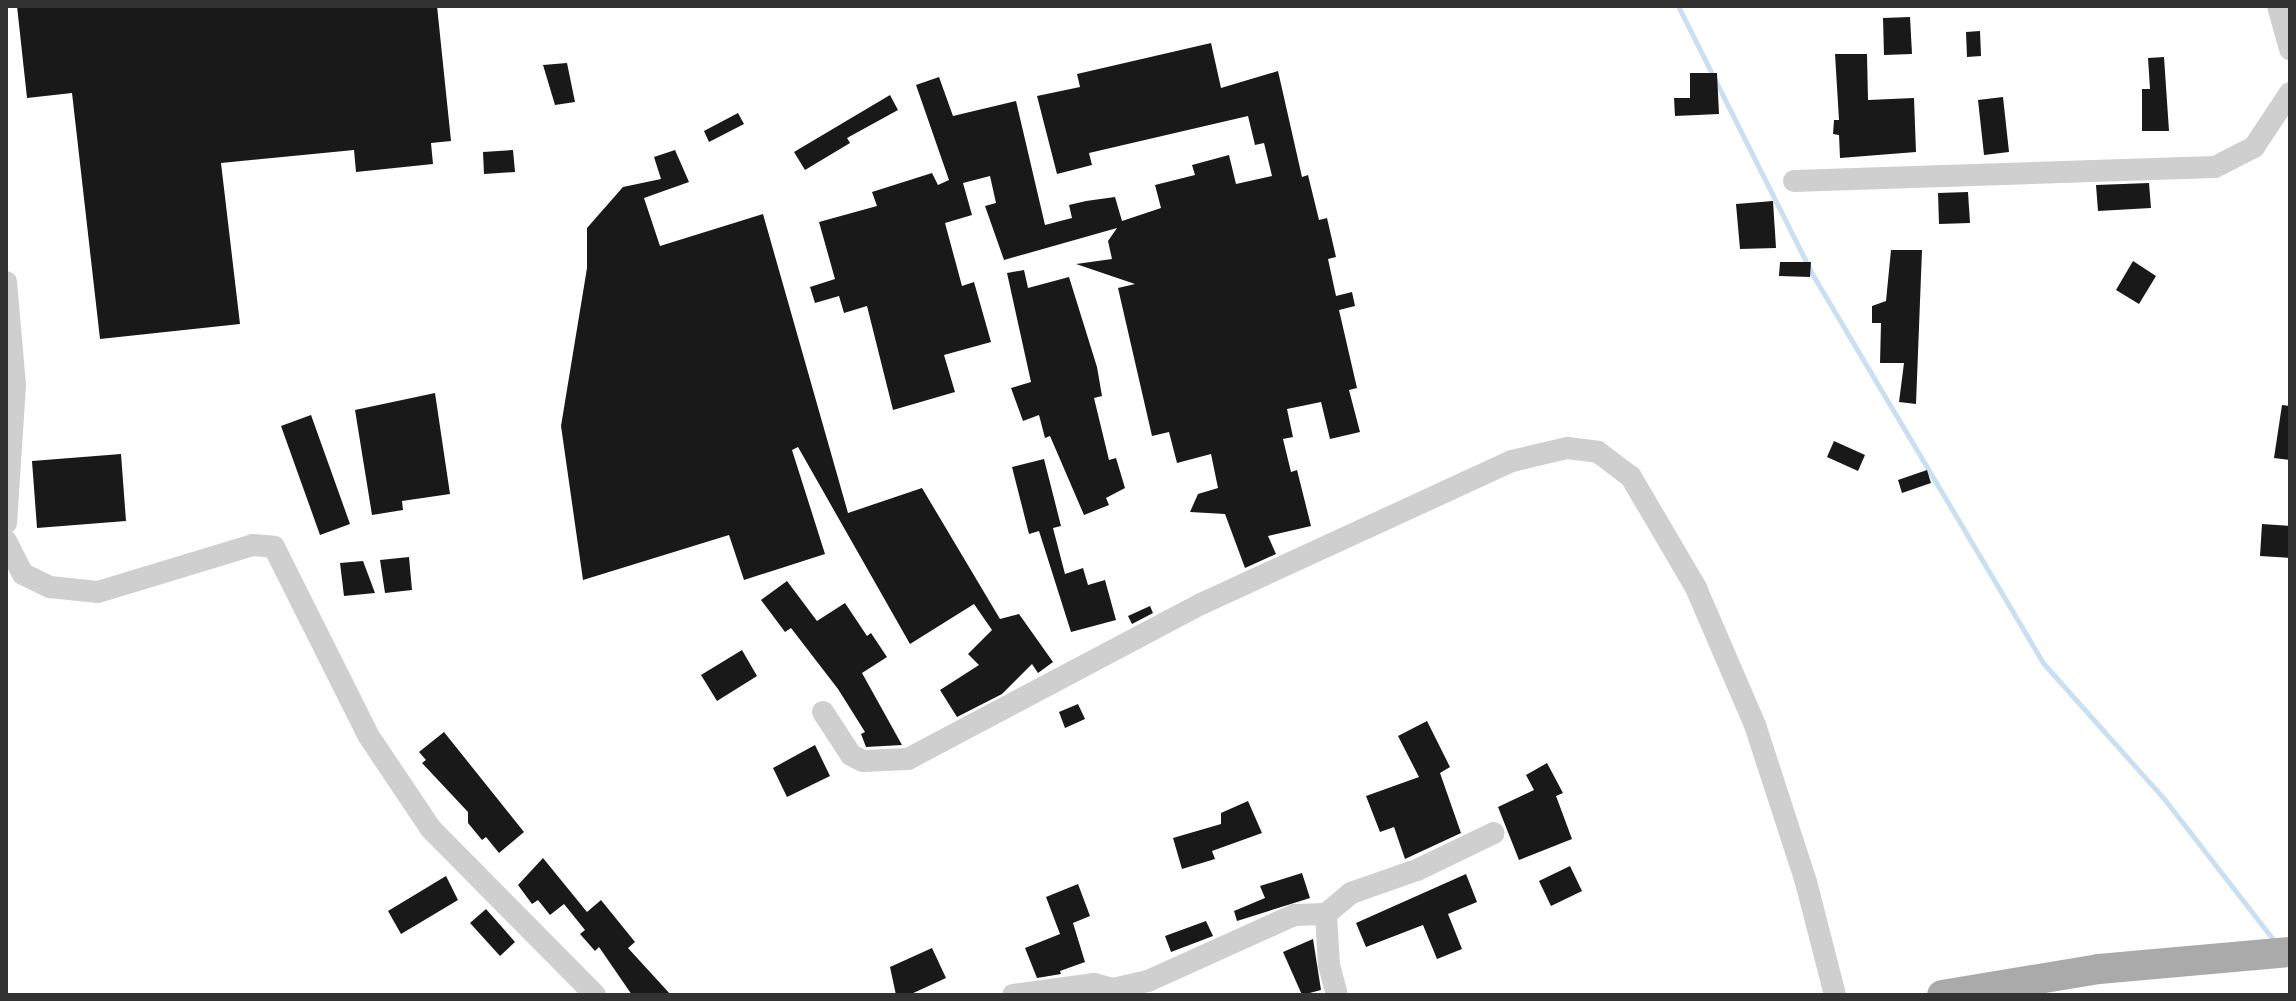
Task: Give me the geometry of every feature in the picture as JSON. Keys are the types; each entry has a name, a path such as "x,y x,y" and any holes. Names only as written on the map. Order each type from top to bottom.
{"main road":[{"path":"1942,995 2099,969 2290,952"}],"street":[{"path":"2278,6 2290,49"},
{"path":"1794,181 2215,167 2254,147 2288,101"},
{"path":"6,282 15,385 6,523"},
{"path":"823,712 851,755 863,761 908,759 1201,604 1512,461 1567,448 1598,452 1631,477 1696,588 1755,725 1806,882 1835,995"},
{"path":"6,541 23,574 50,587 98,592 253,545 274,547 368,735 431,829 595,995"},
{"path":"1013,995 1094,984 1113,989 1148,981 1294,915 1326,914 1351,893 1417,870 1494,833"},
{"path":"1326,914 1329,965 1337,995"}],"building":[{"path":"17,6 437,6 451,141 431,143 433,164 356,172 354,150 221,163 240,324 100,339 72,93 27,98"},
{"path":"1910,17 1912,54 1884,55 1883,18"},
{"path":"1980,31 1981,56 1967,57 1966,32"},
{"path":"1211,43 1221,88 1278,71 1302,177 1308,175 1319,220 1327,218 1336,257 1328,259 1336,296 1352,292 1355,306 1339,310 1357,388 1349,390 1360,432 1330,439 1321,402 1287,409 1293,437 1283,439 1291,472 1297,470 1311,526 1268,536 1276,554 1245,568 1225,514 1190,512 1198,494 1218,488 1211,454 1177,463 1169,432 1152,436 1118,288 1135,284 1076,264 1112,259 1108,241 1117,228 1004,260 985,206 996,203 990,176 963,183 972,215 945,223 962,286 974,282 991,342 944,355 955,392 893,410 867,306 844,313 839,296 815,303 810,287 835,279 819,222 877,206 872,192 932,173 938,185 949,180 916,85 939,77 953,116 1016,101 1045,225 1072,218 1069,205 1086,201 1115,197 1122,221 1161,208 1155,185 1195,175 1192,165 1229,155 1236,184 1272,176 1264,143 1255,145 1248,116 1089,153 1092,165 1057,174 1037,96 1080,87 1077,74"},
{"path":"1835,54 1867,54 1868,100 1914,98 1916,152 1840,158 1839,135 1833,134 1834,120 1839,120"},
{"path":"2164,57 2169,131 2142,131 2142,89 2150,89 2148,58"},
{"path":"567,63 575,102 555,105 543,65"},
{"path":"1690,73 1717,73 1719,114 1675,116 1674,98 1690,98"},
{"path":"890,95 898,110 847,138 850,143 805,170 794,152"},
{"path":"2003,97 2009,152 1984,155 1978,100"},
{"path":"738,113 744,124 709,142 704,131"},
{"path":"513,150 515,172 484,174 483,152"},
{"path":"675,150 689,182 644,198 660,246 763,214 848,513 922,488 1000,619 1019,614 1053,662 1038,673 1032,664 1002,694 957,717 940,690 979,665 968,654 992,630 974,604 910,644 798,447 792,450 825,554 744,580 729,535 583,580 561,426 587,268 587,228 623,187 661,179 654,157"},
{"path":"2149,183 2151,208 2098,211 2096,185"},
{"path":"1968,192 1970,223 1939,224 1938,193"},
{"path":"1773,201 1776,248 1740,249 1736,204"},
{"path":"1891,250 1922,250 1916,404 1899,402 1904,363 1880,363 1881,323 1872,323 1872,306 1886,301"},
{"path":"2133,261 2156,276 2139,304 2116,290"},
{"path":"1780,262 1811,262 1810,277 1779,276"},
{"path":"1024,270 1028,288 1069,277 1097,367 1102,396 1094,398 1109,460 1116,458 1125,488 1106,498 1109,505 1084,515 1050,436 1045,438 1039,415 1023,421 1011,388 1031,382 1007,273"},
{"path":"435,393 450,494 402,501 403,510 372,515 355,410"},
{"path":"2282,405 2290,406 2290,460 2274,458"},
{"path":"311,415 350,524 320,535 281,426"},
{"path":"1834,441 1865,455 1858,471 1827,457"},
{"path":"121,454 126,521 37,528 32,461"},
{"path":"1044,459 1061,526 1053,528 1065,574 1083,568 1088,585 1105,580 1116,620 1071,632 1039,531 1029,534 1012,467"},
{"path":"1927,470 1931,483 1902,493 1898,480"},
{"path":"2262,524 2290,526 2290,558 2260,556"},
{"path":"409,557 412,590 385,593 380,560"},
{"path":"363,561 375,593 344,596 340,563"},
{"path":"787,581 817,621 845,603 867,636 871,633 887,657 862,673 902,745 866,747 861,734 865,732 838,689 791,628 785,632 761,600"},
{"path":"1150,606 1153,613 1132,624 1128,616"},
{"path":"742,650 757,676 717,701 701,675"},
{"path":"1078,704 1085,719 1065,728 1059,712"},
{"path":"1427,721 1450,767 1440,773 1461,833 1405,859 1394,827 1380,832 1366,796 1419,777 1398,736"},
{"path":"444,732 524,832 499,853 486,837 482,840 468,823 468,812 422,763 426,760 419,752"},
{"path":"815,745 830,776 787,797 773,768"},
{"path":"1547,763 1563,793 1556,796 1572,839 1519,860 1498,807 1534,790 1526,775"},
{"path":"1248,801 1262,833 1212,851 1215,859 1182,869 1173,838 1221,824 1221,813"},
{"path":"543,858 587,912 601,900 635,942 628,948 671,995 632,995 599,947 595,951 580,934 585,930 564,904 550,915 538,900 532,904 518,885"},
{"path":"1570,866 1582,891 1551,906 1539,881"},
{"path":"1302,873 1310,898 1237,921 1234,911 1265,898 1260,886"},
{"path":"1466,874 1477,902 1448,914 1462,949 1437,959 1423,925 1366,947 1356,923"},
{"path":"446,876 458,900 401,934 388,911"},
{"path":"1078,884 1090,916 1073,923 1085,962 1060,971 1061,974 1037,978 1025,948 1060,934 1046,897"},
{"path":"486,909 515,942 500,956 470,923"},
{"path":"1206,921 1213,936 1171,952 1165,936"},
{"path":"1313,939 1321,990 1302,995 1283,952"},
{"path":"932,948 946,978 909,995 896,995 890,967"}],"waterway":[{"path":"1678,6 1814,277 2044,664 2165,800 2275,942"}]}
